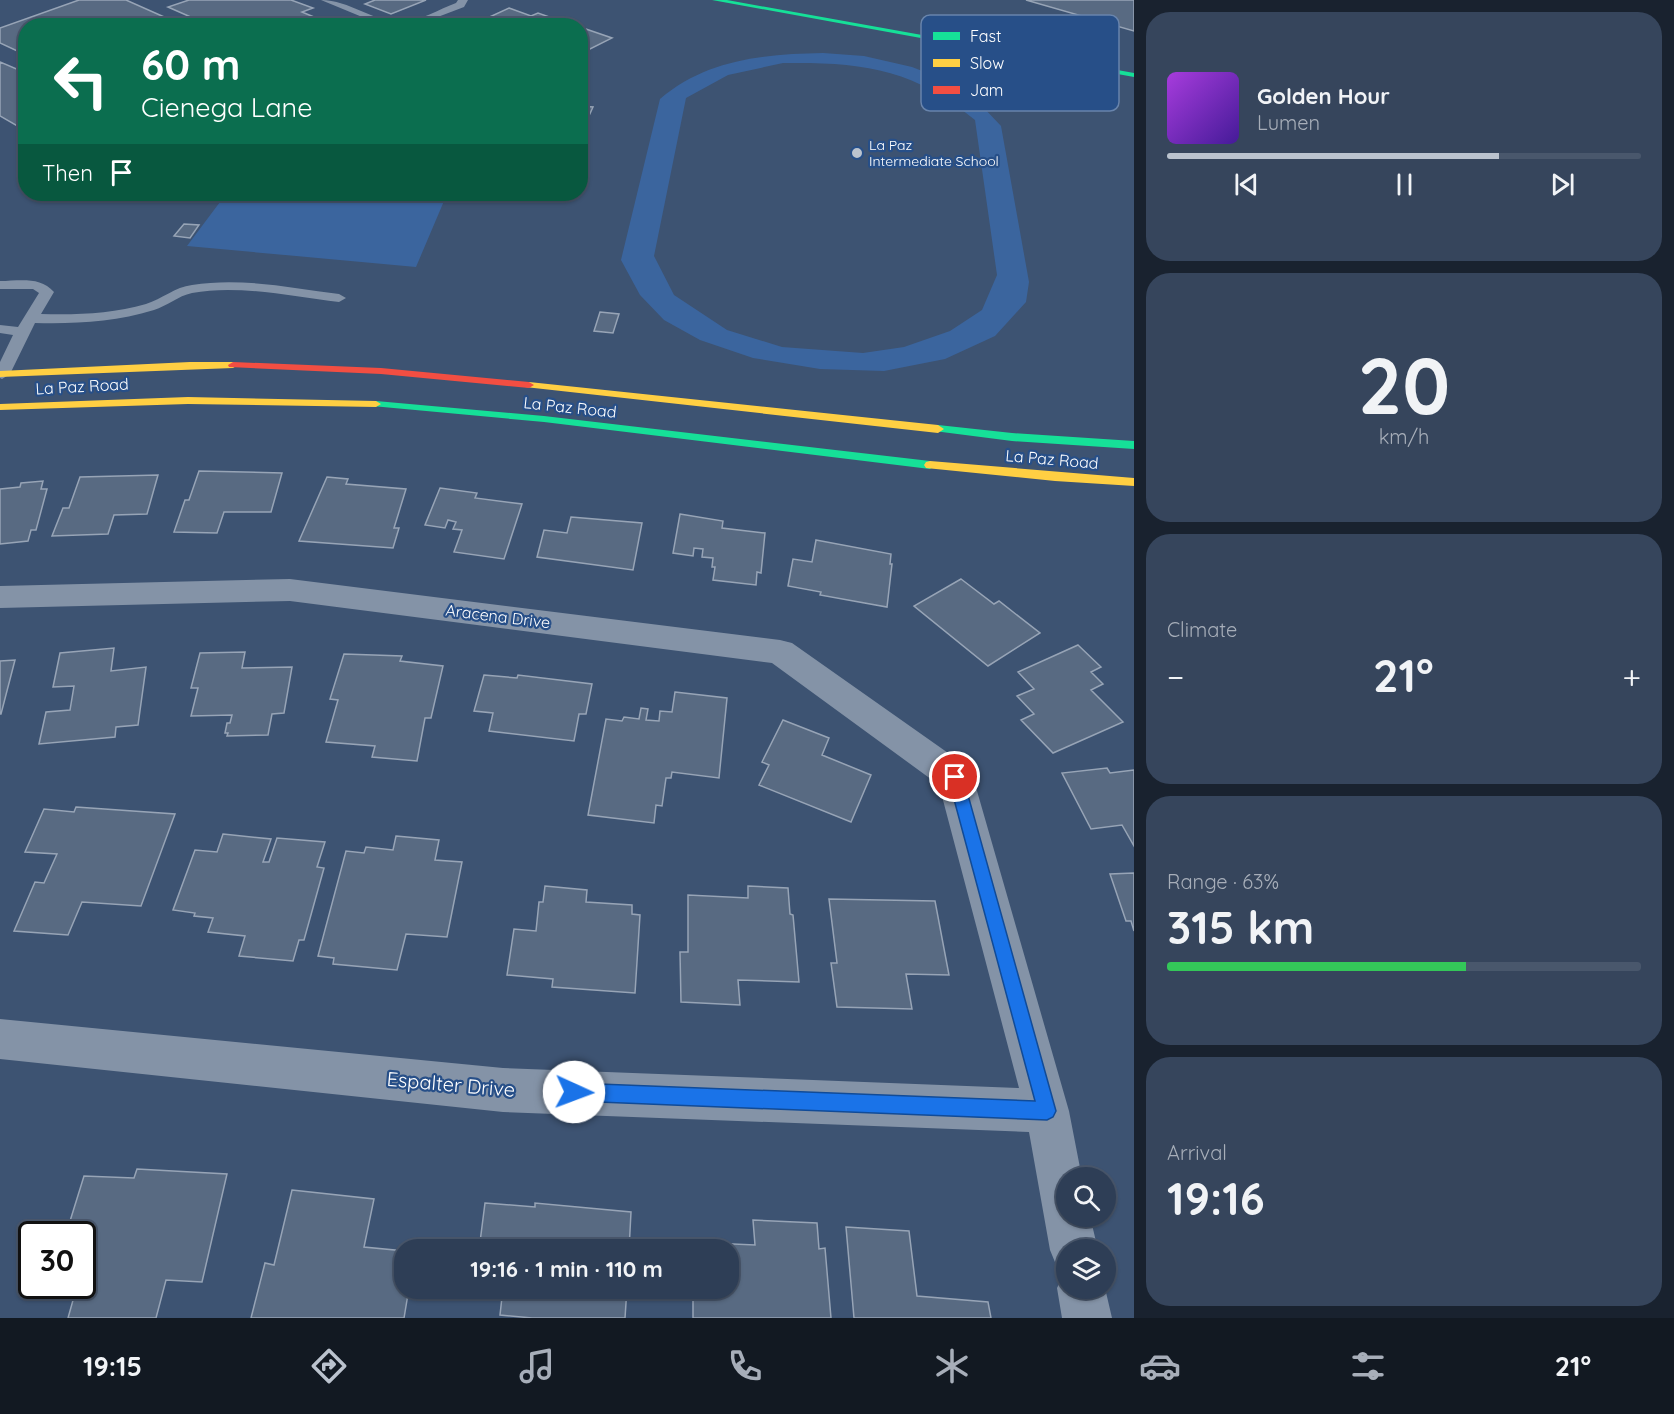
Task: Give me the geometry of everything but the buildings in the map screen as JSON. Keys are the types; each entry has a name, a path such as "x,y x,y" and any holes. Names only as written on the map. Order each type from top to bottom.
{"main road":[{"path":"715,0 921,38"},
{"path":"785,0 921,25"},
{"path":"1119,60 1134,63"},
{"path":"1119,72 1134,75"},
{"name":"La Paz Road","path":"1,374 190,365 316,366 430,374 1012,437 1134,445"},
{"name":"La Paz Road","path":"0,407 199,398 292,399 379,404 738,441 960,468 1134,482"}],"street":[{"name":"Aracena Drive","path":"0,597 290,590 780,652 955,777 1047,1111"},
{"name":"Espalter Drive","path":"0,1039 503,1090 1047,1111"},
{"path":"1047,1111 1058,1167"},
{"path":"1083,1299 1087,1318"}],"lane":[{"path":"326,0 374,18"},
{"path":"344,7 362,0"},
{"path":"424,18 460,4 463,0"},
{"path":"0,285 36,285 47,292 22,332 1,374"},
{"path":"31,318 73,320 116,316 152,307 188,289 223,286 339,298"},
{"path":"0,329 22,332"}],"shaded area":[{"path":"823,53 864,56 921,71 921,85 885,72 862,67 783,63 728,75 686,98 654,256 674,295 727,330 782,347 863,353 904,347 950,331 982,310 997,275 975,120 963,111 987,111 1001,126 1029,282 1026,302 995,336 945,359 884,371 820,369 753,358 700,340 664,320 640,295 621,260 660,99 697,75 716,67 758,57"},
{"path":"221,201 444,201 416,267 187,246"}],"traffic: fast":[{"path":"715,0 921,37"},
{"path":"1119,72 1134,75"},
{"path":"376,404 544,419 930,465"},
{"path":"938,429 1012,437 1134,445"}],"traffic: slow":[{"path":"0,374 233,365"},
{"path":"529,385 938,429"},
{"path":"0,407 188,400 376,404"},
{"path":"930,465 1134,482"}],"traffic: jam":[{"path":"233,365 381,371 529,385"}],"place":[{"name":"La Paz Intermediate School","path":"857,153"}],"route":[{"path":"574,1092 1047,1111 955,777"}]}
